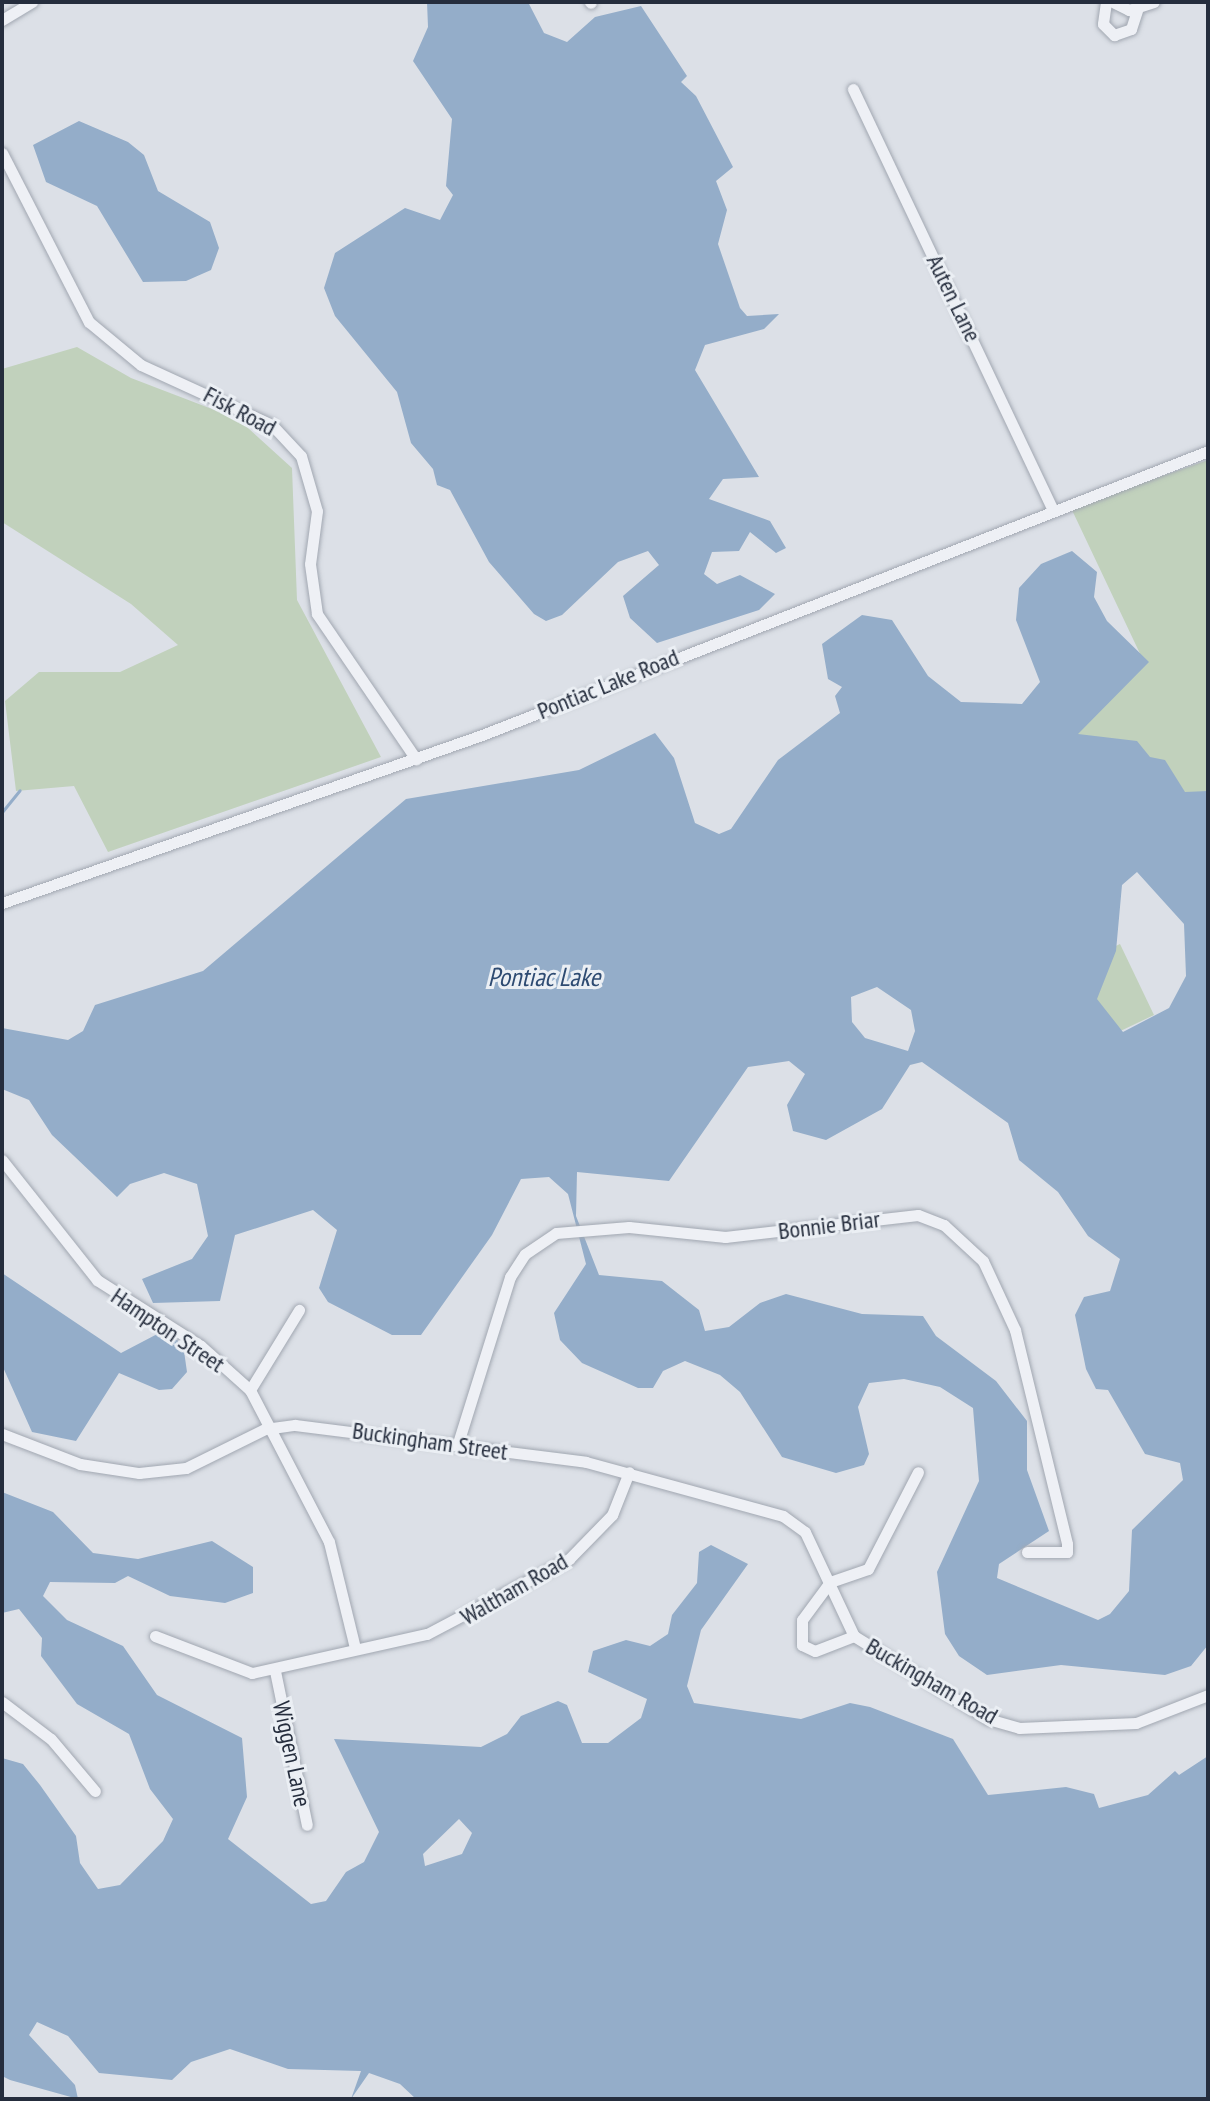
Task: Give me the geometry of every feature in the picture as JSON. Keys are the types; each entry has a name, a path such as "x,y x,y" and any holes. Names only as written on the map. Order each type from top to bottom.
{"street":[{"path":"2,20 32,2"},
{"path":"1106,2 1103,24 1114,35 1131,29 1137,10"},
{"path":"1113,2 1137,10 1154,2"},
{"name":"Auten Lane","path":"853,89 1052,509"},
{"name":"Fisk Road","path":"2,153 89,322 141,365 272,425 301,456 317,511 310,564 317,614 416,759"},
{"name":"Pontiac Lake Road","path":"2,903 416,759 1052,509 1208,451"},
{"name":"Hampton Street","path":"2,1160 97,1280 201,1346 250,1390 265,1429 325,1532 355,1648"},
{"name":"Bonnie Briar","path":"458,1443 510,1277 540,1241 578,1229 725,1237 918,1215 963,1239 998,1286 1015,1330 1067,1544 1067,1552 1027,1552"},
{"path":"250,1390 299,1310"},
{"name":"Buckingham Street","path":"2,1434 80,1464 160,1472 215,1458 265,1429 295,1425 458,1443 629,1472 783,1516 805,1532 830,1582"},
{"name":"Waltham Road","path":"355,1648 440,1629 540,1578 596,1535 624,1495 629,1472"},
{"path":"854,1636 815,1651 802,1645 802,1620 830,1582 868,1569 918,1472"},
{"name":"Buckingham Road","path":"830,1582 854,1636 988,1719 1019,1728 1136,1723 1208,1695"},
{"path":"155,1636 229,1667 275,1671"},
{"name":"Wiggen Lane","path":"307,1825 275,1671 355,1648"},
{"path":"2,1702 51,1739 95,1791"}],"green space":[{"path":"77,347 131,378 238,419 292,468 297,600 381,757 108,852 74,786 16,791 5,701 39,672 120,672 178,645 131,604 2,522 2,369"},
{"path":"1208,460 1208,821 1133,855 1059,701 1143,660 1071,508"},
{"path":"1120,944 1154,1015 1112,1035 1077,964"}],"water":[{"path":"427,2 528,2 544,33 567,42 595,17 641,6 687,76 681,82 696,96 733,167 716,181 727,210 718,244 740,308 747,316 779,314 764,329 705,345 695,370 759,477 723,479 709,499 770,521 786,548 776,553 750,532 739,551 712,552 704,574 717,584 740,575 775,594 759,610 657,643 630,618 623,596 659,565 648,551 618,562 562,615 546,621 534,614 489,562 450,490 437,485 433,469 411,443 397,392 335,316 324,288 335,253 405,208 440,220 453,195 446,186 452,119 413,61 428,27"},
{"path":"79,121 128,142 144,155 158,191 210,222 219,248 211,270 186,281 143,282 97,206 46,182 33,145"},
{"name":"Pontiac Lake","path":"1072,551 1097,572 1094,597 1107,621 1149,662 1078,734 1137,741 1150,757 1165,760 1185,792 1208,791 1208,1645 1191,1666 1165,1675 1061,1665 987,1675 959,1656 945,1634 937,1572 979,1481 973,1408 940,1387 904,1379 869,1383 858,1407 869,1454 864,1465 836,1473 782,1457 740,1392 720,1375 685,1361 663,1371 653,1388 638,1388 582,1363 560,1340 554,1313 586,1264 568,1194 549,1177 521,1179 492,1235 421,1335 392,1335 328,1302 319,1288 337,1230 313,1210 235,1235 220,1301 153,1303 142,1279 192,1259 208,1236 197,1184 164,1173 130,1184 117,1197 52,1135 29,1100 2,1089 2,1028 68,1040 83,1031 95,1005 203,971 406,799 579,770 655,733 674,758 695,823 719,834 731,829 778,760 840,713 835,696 842,687 828,679 822,644 862,615 892,620 928,676 961,702 1022,704 1040,682 1016,620 1019,588 1041,564","holes":["1137,872 1184,924 1186,976 1169,1008 1123,1032 1097,999 1116,951 1122,885","877,987 911,1010 915,1031 908,1051 865,1038 852,1022 851,997","789,1061 805,1074 787,1105 793,1131 826,1140 882,1109 910,1065 922,1062 1008,1123 1019,1160 1058,1192 1088,1236 1120,1259 1110,1291 1084,1297 1075,1315 1086,1369 1096,1389 1108,1390 1145,1454 1180,1463 1183,1480 1132,1530 1129,1591 1110,1614 1098,1620 997,1578 999,1564 1049,1531 1027,1470 1027,1421 996,1381 936,1336 923,1316 862,1314 786,1294 760,1303 729,1327 705,1331 699,1310 662,1281 599,1275 576,1216 577,1172 669,1181 748,1067"]},
{"path":"2,1273 121,1353 163,1331 183,1344 187,1372 172,1389 159,1390 119,1373 76,1441 32,1432 2,1365"},
{"path":"2,1492 53,1512 93,1553 138,1559 212,1541 253,1567 253,1593 225,1603 170,1596 128,1576 115,1583 50,1582 43,1596 67,1620 123,1646 157,1695 242,1738 247,1797 228,1839 311,1904 326,1901 346,1872 364,1862 379,1832 334,1739 481,1747 507,1734 521,1716 558,1701 567,1705 582,1743 608,1743 641,1718 647,1699 588,1672 593,1651 626,1640 650,1646 668,1634 672,1615 697,1583 699,1552 711,1545 748,1564 701,1630 687,1686 694,1703 801,1719 850,1703 870,1707 953,1739 988,1795 1066,1787 1094,1794 1099,1808 1148,1795 1175,1771 1179,1775 1208,1756 1208,2099 416,2099 400,2084 369,2073 351,2099 361,2071 288,2069 230,2049 191,2062 172,2080 99,2073 68,2036 37,2022 29,2035 75,2085 78,2099 10,2080 2,2076 2,1758 23,1764 40,1785 76,1836 80,1863 98,1889 120,1885 163,1841 173,1819 150,1789 129,1734 77,1704 41,1656 42,1638 19,1609 2,1613","holes":["459,1819 472,1833 462,1854 425,1866 423,1854"]}],"waterway":[{"path":"2,812 20,790"}]}
